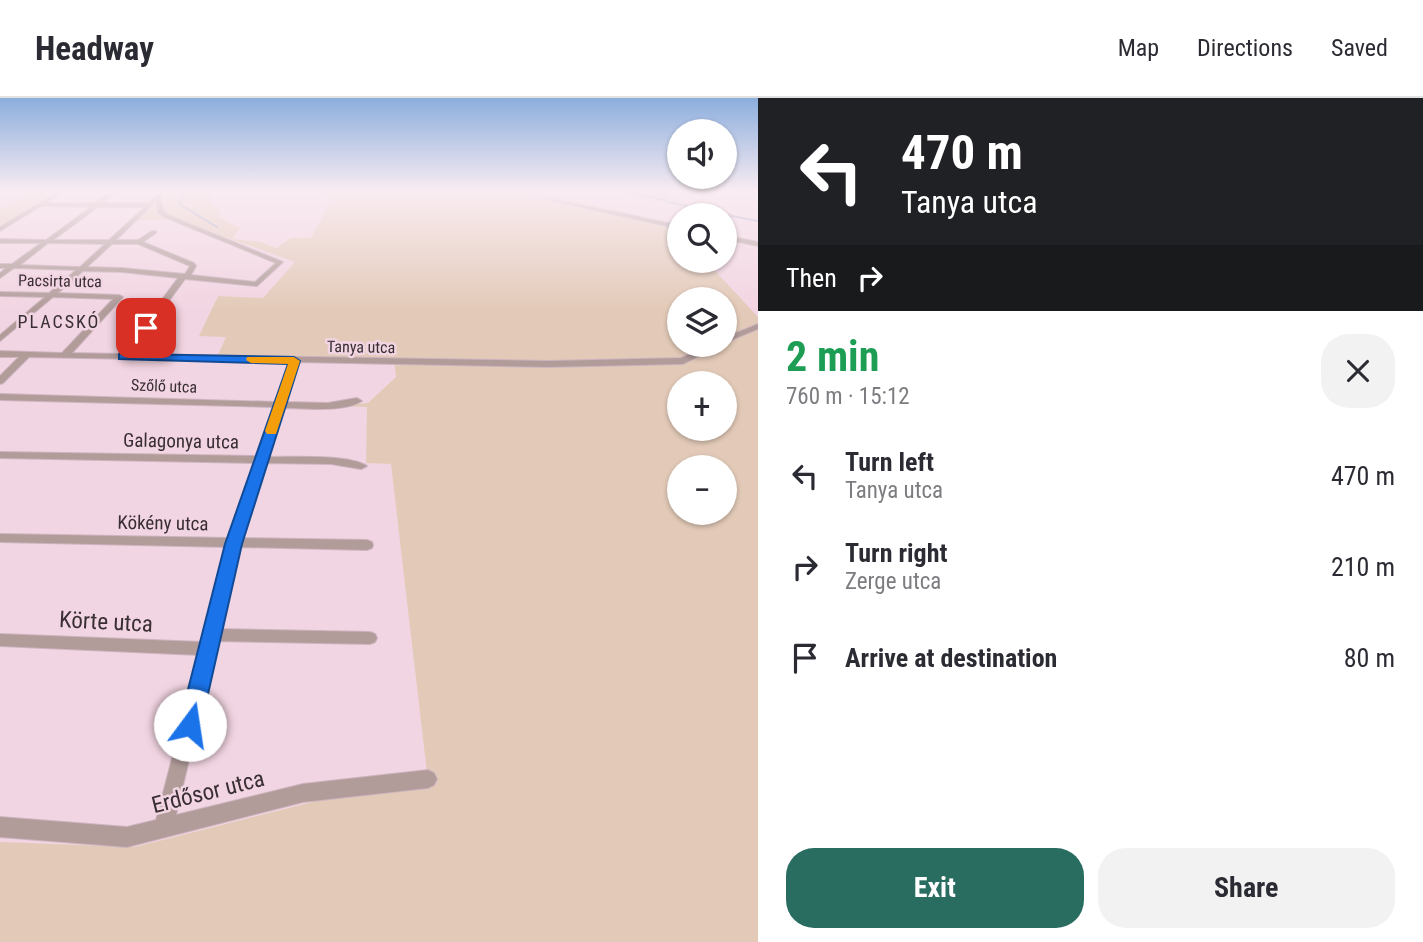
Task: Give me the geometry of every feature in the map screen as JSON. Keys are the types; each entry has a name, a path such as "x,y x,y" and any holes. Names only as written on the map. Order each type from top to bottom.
{"street":[{"path":"0,276 60,231"},
{"path":"0,339 122,231"},
{"path":"0,266 82,268 261,284 281,260 206,231"},
{"path":"139,242 154,233"},
{"path":"737,239 758,243"},
{"path":"0,241 139,242 192,264 123,357"},
{"name":"Pacsirta utca","path":"0,294 119,297 64,356"},
{"path":"737,335 758,326"},
{"name":"Tanya utca","path":"0,354 548,364 663,362 693,357"},
{"path":"0,381 26,355"},
{"path":"163,829 234,544 294,361"},
{"name":"Szőlő utca","path":"0,397 345,408"},
{"name":"Szőlő utca","path":"328,406 357,401"},
{"name":"Galagonya utca","path":"0,455 331,461 360,466"},
{"name":"Kökény utca","path":"0,538 366,545"},
{"name":"Körte utca","path":"0,640 198,649 211,640 370,638"},
{"name":"Erdősor utca","path":"0,827 127,837 303,793 428,779"}],"shaded area":[{"path":"210,231 238,231 232,239 260,242 276,248 291,238 311,238 315,231 667,231 667,273 717,273 730,287 667,287 667,357 737,357 737,294 758,317 758,942 0,942 0,842 135,847 427,773 391,464 366,463 367,407 339,406 368,403 396,377 394,359 218,355 226,337 199,336 218,296 263,298 295,262"}],"slow traffic":[{"path":"251,360 294,361 272,431"}],"district":[{"name":"PLACSKÓ","path":"59,321"}],"route":[{"path":"146,328 123,357 294,361 234,544 190,725"}]}
